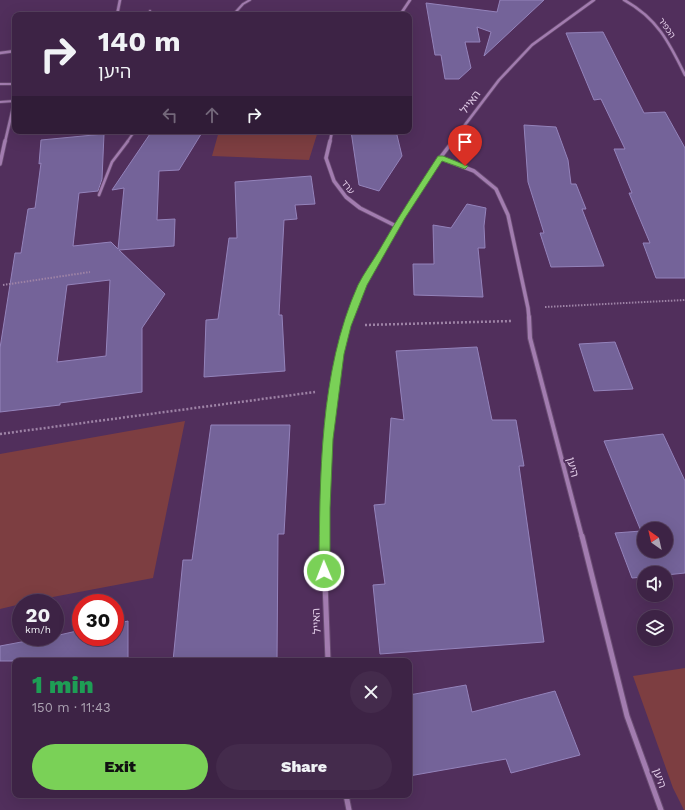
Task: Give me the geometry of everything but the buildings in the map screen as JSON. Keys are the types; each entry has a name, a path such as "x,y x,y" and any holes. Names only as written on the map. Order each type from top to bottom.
{"street":[{"path":"118,12 120,0"},
{"path":"402,12 410,0"},
{"name":"האייל","path":"328,658 325,602 325,508 328,439 333,389 339,354 347,326 363,285 396,226 440,158 499,80 526,51 594,0"},
{"name":"הכפיר","path":"624,0 632,4 656,23 668,40 685,75"},
{"path":"0,53 12,51"},
{"path":"0,164 12,113"},
{"name":"ערד","path":"331,134 326,158 334,180 346,197 360,208 396,226"},
{"name":"היען","path":"440,158 455,162 474,171 496,189 508,215 528,308 530,338 552,415 627,716 661,810"},
{"path":"347,798 349,810"}],"lane":[{"path":"236,12 243,4 250,0"},
{"path":"0,84 12,84"},
{"path":"0,102 12,100"},
{"path":"99,195 112,162 133,134"}],"path":[{"path":"3,285 90,272"},
{"path":"528,308 685,300"},
{"path":"347,326 529,321"},
{"path":"0,434 333,389"}],"shaded area":[{"path":"218,134 317,134 309,160 212,156"},
{"path":"185,421 153,578 64,595 12,594 12,606 0,609 0,454"},
{"path":"685,668 684,810 673,788 633,676"}],"route":[{"path":"324,571 328,439 333,389 339,354 347,326 363,285 402,218 440,158 465,166"}]}
